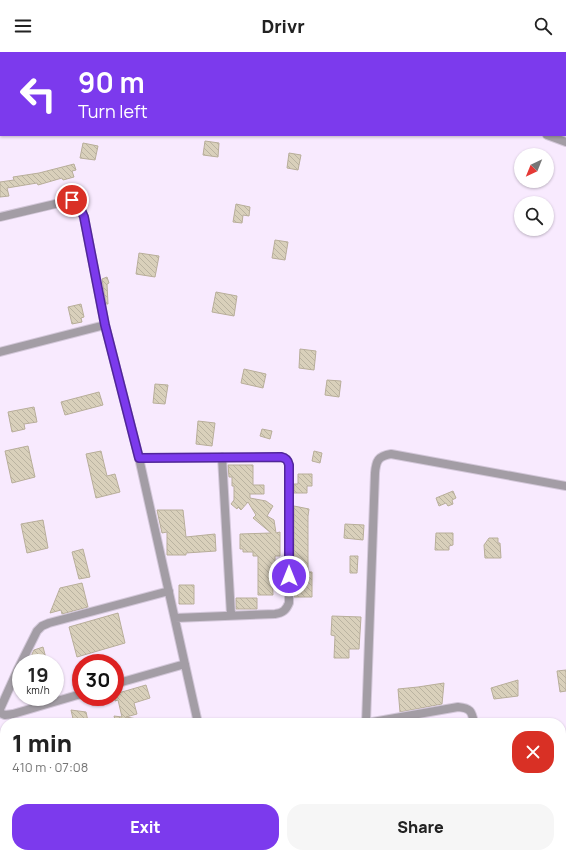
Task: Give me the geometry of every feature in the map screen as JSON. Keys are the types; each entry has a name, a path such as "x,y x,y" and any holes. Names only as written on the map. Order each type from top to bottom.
{"street":[{"path":"550,136 566,142"},
{"path":"0,217 72,200 80,206 84,217 105,325 139,458 197,718"},
{"path":"0,352 105,325"},
{"path":"366,718 375,473 376,465 379,459 384,455 391,454 566,486"},
{"path":"222,457 231,615"},
{"path":"139,458 281,457 285,458 289,465 289,604 286,609 280,613 175,618"},
{"path":"0,709 36,632 42,626 49,622 169,592"},
{"path":"124,681 185,664"},
{"path":"0,713 5,715 13,714 72,697"},
{"path":"395,718 458,707 468,708 473,718"}],"building":[{"path":"205,141 219,143 218,157 203,155"},
{"path":"83,143 98,146 95,160 80,158"},
{"path":"289,153 301,155 298,170 287,168"},
{"path":"74,164 76,170 72,171 74,177 63,180 62,178 38,185 37,183 7,188 9,196 0,197 0,182 14,180 13,177 39,173"},
{"path":"236,204 250,207 249,216 243,215 242,223 233,222"},
{"path":"275,240 288,242 285,260 272,258"},
{"path":"139,253 159,256 155,277 136,274"},
{"path":"107,277 109,283 107,284 108,304 106,304 102,279"},
{"path":"216,292 237,296 234,316 212,312"},
{"path":"81,304 84,317 81,318 82,322 72,324 68,307"},
{"path":"300,349 316,351 314,370 299,368"},
{"path":"244,369 266,374 263,388 241,383"},
{"path":"327,380 341,381 339,397 325,395"},
{"path":"155,384 168,385 165,404 153,403"},
{"path":"99,392 103,405 65,415 61,402"},
{"path":"34,407 37,422 24,424 25,429 12,432 8,412"},
{"path":"198,421 215,423 212,446 196,444"},
{"path":"262,429 272,431 270,439 260,436"},
{"path":"28,446 35,477 12,483 5,451"},
{"path":"101,451 107,476 115,474 120,492 96,498 86,454"},
{"path":"314,451 322,453 320,463 312,461"},
{"path":"228,465 253,465 253,485 264,485 264,494 250,494 250,498 266,501 273,506 267,516 274,520 276,533 280,532 280,556 275,556 275,574 272,574 273,595 258,595 258,556 253,556 253,552 243,552 243,549 240,549 240,534 271,533 253,518 256,515 248,502 241,510 238,507 237,509 231,504 234,500 234,486 232,486 232,477 229,477"},
{"path":"298,474 312,474 312,486 307,486 307,493 294,493 294,484 298,484"},
{"path":"453,491 456,498 452,500 453,504 448,506 446,503 439,506 436,498"},
{"path":"294,506 309,509 308,572 312,572 312,597 294,597"},
{"path":"157,510 183,510 186,537 215,534 216,551 186,553 186,555 167,555 167,532 162,533"},
{"path":"43,520 48,548 27,553 21,524"},
{"path":"345,524 364,525 363,540 344,538"},
{"path":"436,533 453,533 453,545 449,546 449,550 435,550"},
{"path":"489,538 498,538 498,543 500,543 501,558 485,558 484,545"},
{"path":"83,549 90,577 79,579 72,552"},
{"path":"350,556 358,556 357,573 350,573"},
{"path":"82,583 88,607 62,614 61,610 50,613 60,588"},
{"path":"179,585 194,585 194,604 179,604"},
{"path":"236,598 257,598 257,609 236,609"},
{"path":"118,613 125,643 87,654 76,654 69,627"},
{"path":"332,616 361,617 359,649 349,649 349,658 334,658 335,636 331,635"},
{"path":"43,647 45,654 32,654 34,650"},
{"path":"566,670 566,691 560,692 557,671"},
{"path":"518,680 518,696 494,699 491,688"},
{"path":"444,683 442,704 400,712 398,689"},
{"path":"146,685 150,698 134,703 137,714 126,717 132,718 115,718 114,716 122,717 119,706 124,706 124,691"},
{"path":"71,710 86,712 87,718 73,718"}],"route":[{"path":"72,200 80,206 84,217 105,325 139,458 285,458 289,465 289,576"}]}
